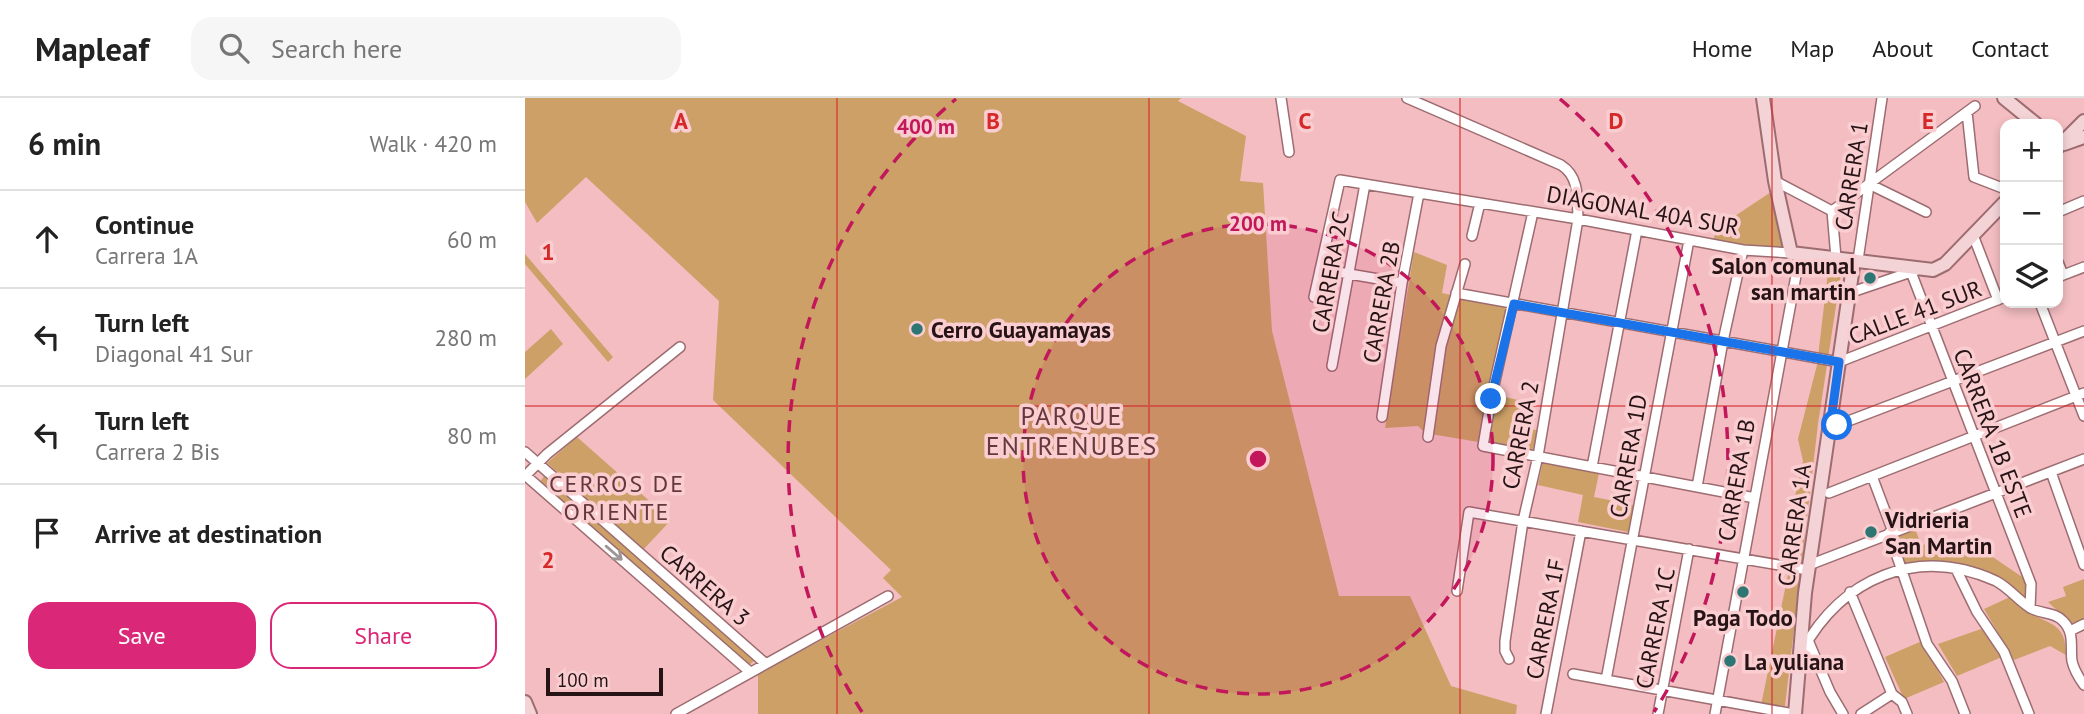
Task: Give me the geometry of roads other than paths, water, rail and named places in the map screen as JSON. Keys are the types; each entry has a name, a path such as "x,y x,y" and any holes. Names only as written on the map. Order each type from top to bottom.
{"main road":[{"name":"CARRERA 1B","path":"1763,98 1775,181 1795,254"},
{"path":"2004,98 2030,119"},
{"path":"2063,141 2084,121"},
{"path":"2063,144 2084,137"},
{"path":"1973,235 2000,207"},
{"name":"DIAGONAL 40A SUR","path":"1795,254 1856,260 1917,271 1933,270 1941,267 1973,235"},
{"name":"CARRERA 1A","path":"1794,714 1809,567 1856,260"},
{"path":"525,702 530,714"}],"street":[{"path":"1281,98 1289,152"},
{"name":"CARRERA 2","path":"1407,98 1565,167 1575,183 1578,219 1538,456 1523,521 1505,641 1505,651 1509,659"},
{"name":"CARRERA 1","path":"1856,260 1882,98"},
{"path":"1832,211 1975,106"},
{"path":"1966,112 1974,177 2000,187"},
{"name":"DIAGONAL 40A SUR","path":"1320,269 1340,180 1578,219 1743,250 1795,254"},
{"path":"1775,181 1832,211"},
{"name":"CARRERA 2C","path":"1332,366 1365,184"},
{"path":"1869,184 1926,212"},
{"name":"CARRERA 2B","path":"1382,416 1419,193"},
{"path":"2063,210 2084,201"},
{"path":"1472,236 1480,203"},
{"path":"1832,211 1836,258"},
{"path":"1532,212 1483,446 1755,498"},
{"path":"1592,467 1637,230"},
{"path":"1973,235 2000,295"},
{"name":"CARRERA 1D","path":"1606,680 1689,240"},
{"path":"1697,487 1743,250"},
{"name":"CARRERA 1B","path":"1714,714 1781,352 1795,254"},
{"path":"1428,437 1441,346 1465,264"},
{"path":"2063,275 2084,267"},
{"path":"1314,297 1320,269 1402,283"},
{"path":"1849,293 1917,271"},
{"name":"CARRERA 1B ESTE","path":"1917,271 1932,326 2031,584 2030,608"},
{"path":"1456,293 1839,362"},
{"name":"CALLE 41 SUR","path":"1839,362 2000,300"},
{"path":"2042,308 2081,395 2084,416"},
{"path":"1830,428 2084,331"},
{"path":"525,476 537,463 680,347"},
{"path":"1829,493 2081,395"},
{"name":"CARRERA 3","path":"525,452 766,664"},
{"path":"1457,591 1469,512 1744,559 1809,567 1891,532 2084,459"},
{"path":"2051,472 2084,565"},
{"name":"CARRERA 3","path":"525,476 750,673"},
{"path":"1871,476 1927,644 1952,681 1965,714"},
{"name":"CARRERA 1F","path":"1546,714 1581,531"},
{"name":"CARRERA 1C","path":"1658,714 1689,550"},
{"path":"1799,656 1808,640 1850,592 1870,579 1901,569 1956,569 1998,582 2030,608 2057,617 2070,631 2073,664 2084,685"},
{"path":"1956,569 1977,612 1999,641 2029,714"},
{"path":"1850,592 1892,694 1902,702 1907,714"},
{"path":"676,714 888,596"},
{"path":"2070,631 2084,624"},
{"path":"1808,640 1829,692 1843,714"},
{"path":"1573,674 1767,712 1794,714"},
{"path":"1861,714 1892,694"}],"place":[{"name":"Salon comunal san martin","path":"1870,278"},
{"name":"Cerro Guayamayas","path":"917,329"},
{"name":"Vidrieria San Martin","path":"1871,532"},
{"name":"Paga Todo","path":"1743,592"},
{"name":"La yuliana","path":"1730,661"}],"district":[{"name":"PARQUE ENTRENUBES","path":"1072,430"},
{"name":"CERROS DE ORIENTE","path":"617,497"}]}
